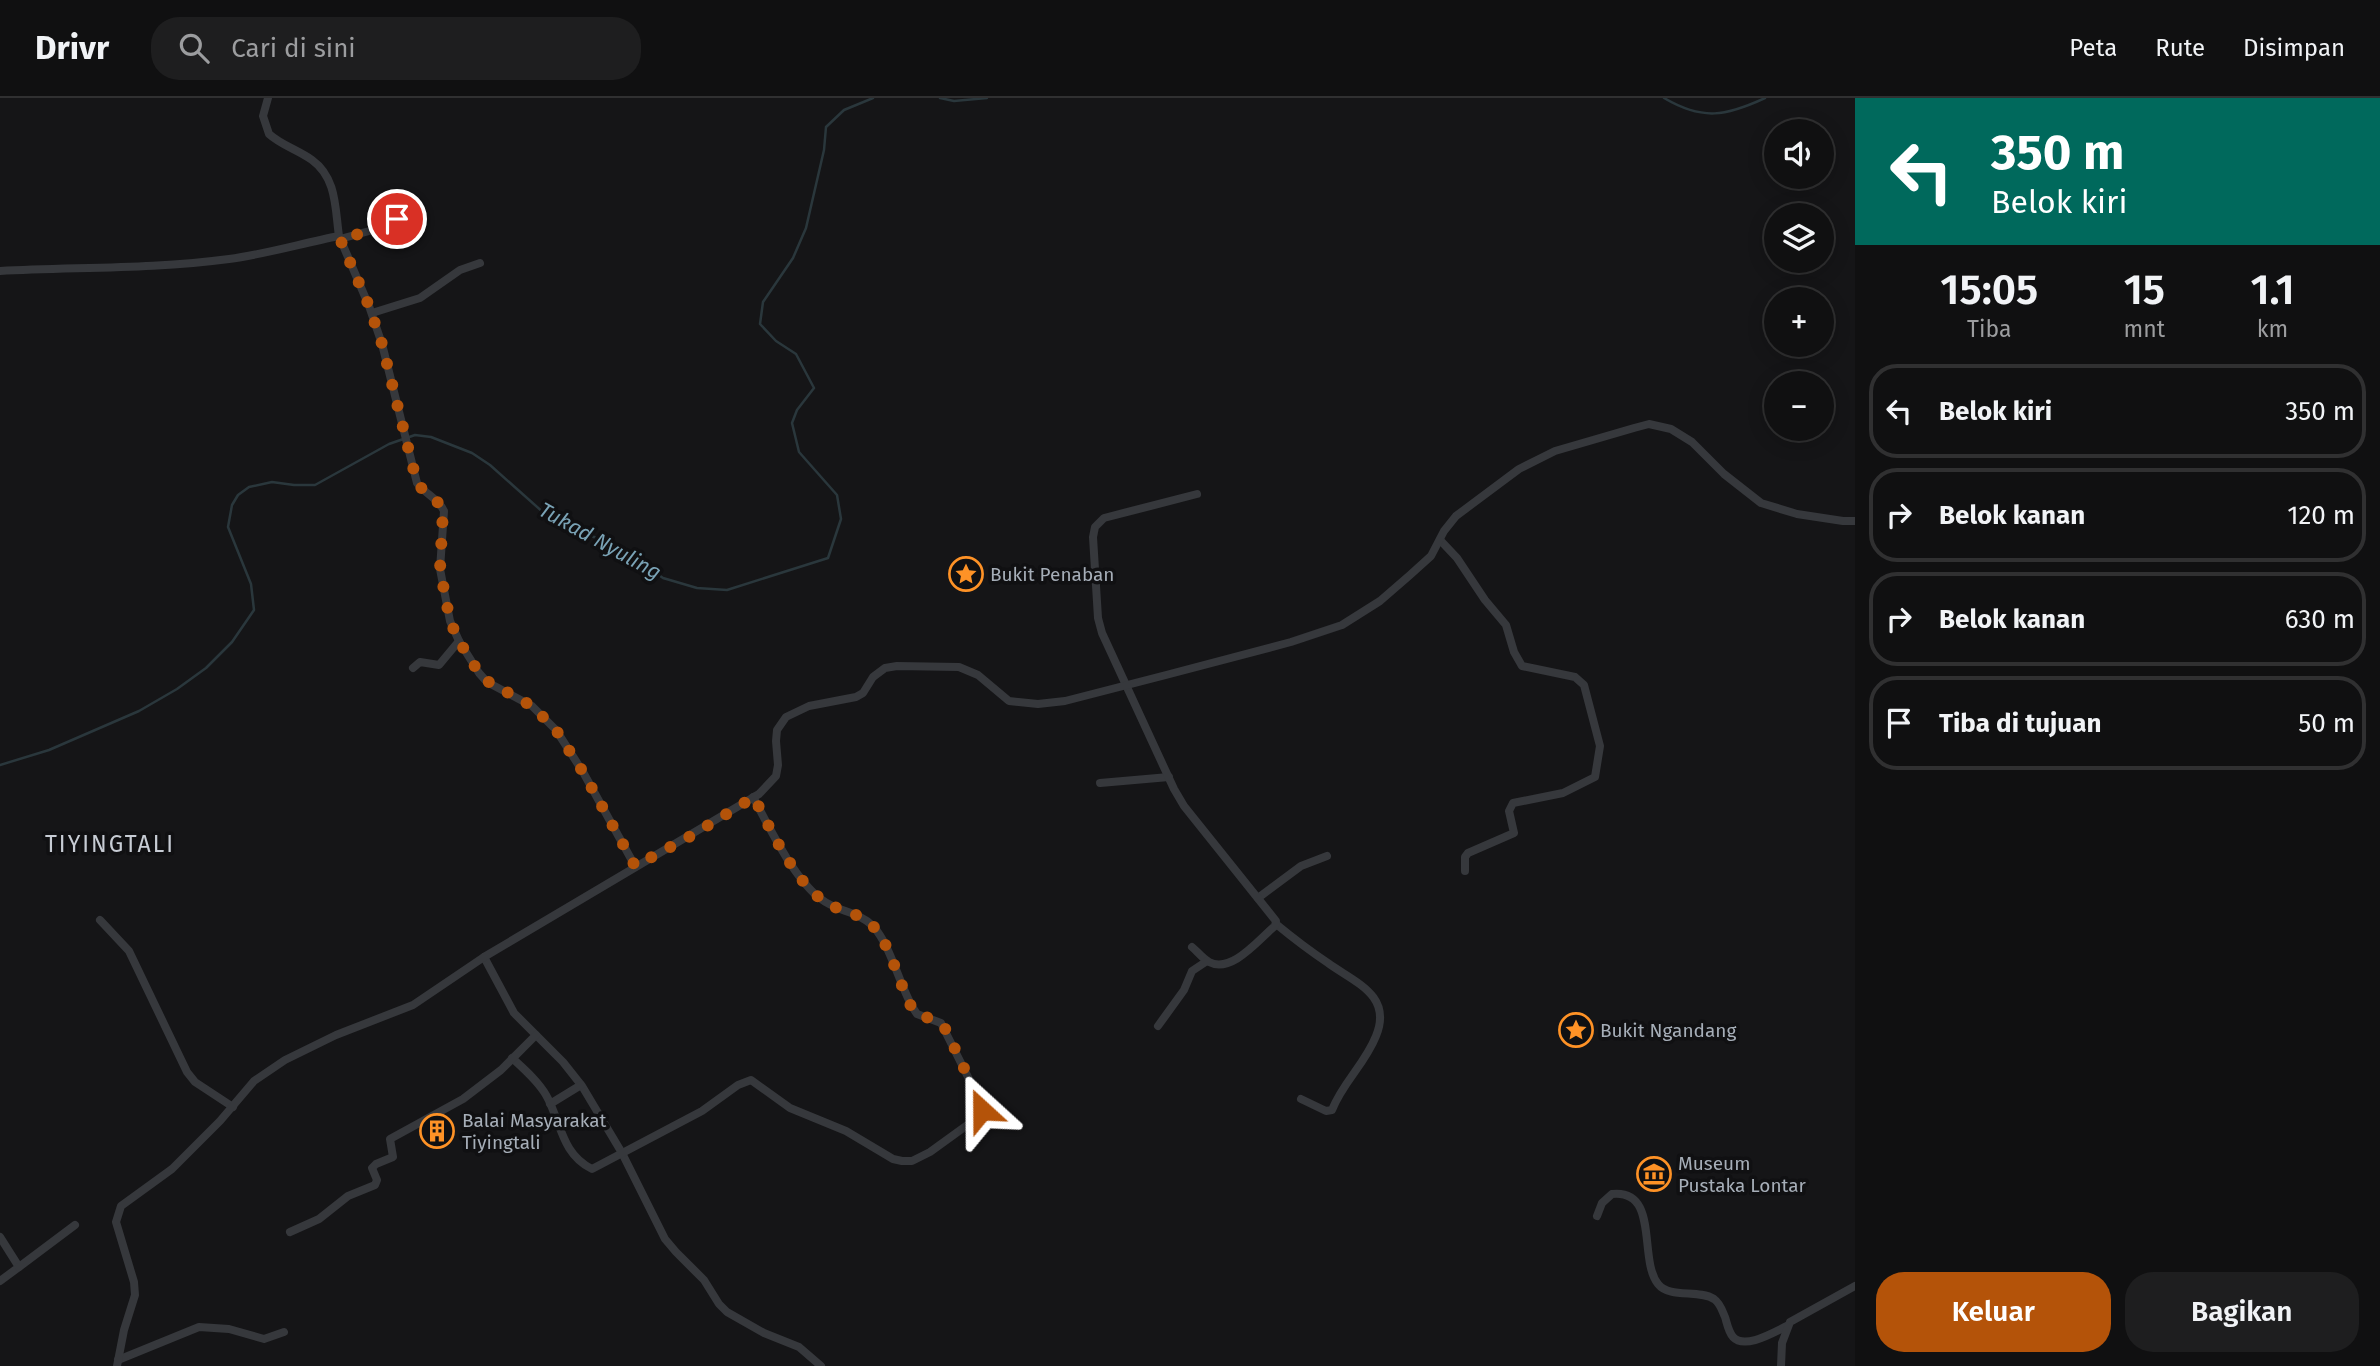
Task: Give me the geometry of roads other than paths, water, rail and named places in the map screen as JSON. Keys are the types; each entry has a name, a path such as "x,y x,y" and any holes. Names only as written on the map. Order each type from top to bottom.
{"street":[{"path":"268,98 263,117 269,134 311,160 327,175 333,193 340,238 372,313 405,427 417,483 441,505 443,511 440,569 450,621 459,641 487,681 532,706 556,730 590,783 635,866"},
{"path":"0,271 151,267 246,257 384,227 416,205"},
{"path":"372,313 420,298 460,270 480,263"},
{"path":"117,1363 135,1295 134,1282 118,1229 117,1215 121,1206 173,1169 233,1107 254,1081 268,1069 343,1032 413,1005 484,957 754,797 776,776 777,730 786,717 809,706 856,697 863,693 873,677 885,668 959,667 978,675 1009,701 1038,704 1065,701 1269,648 1342,625 1380,601 1431,556 1456,516 1530,463 1555,451 1649,424 1671,429 1692,442 1724,474 1761,503 1797,514 1843,522 1855,521"},
{"path":"1197,494 1104,518 1095,527 1098,618 1111,657 1180,800 1276,923 1331,966 1370,991 1380,1024 1358,1069 1342,1088 1332,1111 1326,1111 1301,1099"},
{"path":"1440,540 1457,558 1485,600 1506,625 1514,652 1522,666 1574,677 1584,685 1600,746 1595,777 1563,793 1513,803 1509,811 1514,832 1468,853 1464,863 1465,871"},
{"path":"413,668 420,662 439,665 459,641"},
{"path":"1100,783 1169,777"},
{"path":"512,1058 538,1084 550,1104 565,1142 577,1158 592,1169 702,1111 742,1083 751,1080 790,1108 846,1131 893,1159 902,1161 912,1161 930,1152 977,1118 982,1110 981,1104 946,1030 941,1023 917,1014 912,1008 883,941 873,926 859,915 838,909 821,899 808,886 771,832 754,797"},
{"path":"1258,898 1301,866 1327,856"},
{"path":"100,920 129,951 187,1072 195,1082 233,1107"},
{"path":"1192,947 1207,961 1226,964 1238,958 1276,923"},
{"path":"484,957 514,1013 564,1062 581,1085 622,1153 665,1239 704,1280 719,1304 751,1326 799,1347 821,1366"},
{"path":"1158,1026 1184,990 1192,971 1207,961"},
{"path":"290,1232 319,1219 348,1196 375,1185 377,1180 373,1166 393,1157 390,1139 463,1099 536,1035"},
{"path":"550,1104 581,1085"},
{"path":"1597,1216 1602,1203 1612,1194 1625,1195 1634,1200 1642,1213 1649,1259 1656,1282 1666,1290 1713,1298 1721,1308 1735,1339 1748,1341 1787,1326"},
{"path":"0,1281 75,1225"},
{"path":"0,1237 19,1266"},
{"path":"1781,1366 1782,1343 1787,1326 1794,1318 1855,1286"},
{"path":"117,1363 199,1327 229,1329 264,1339 284,1332"}],"waterway":[{"name":"Tukad Nyuling","path":"0,765 49,750 139,711 206,668 232,642 254,610 251,584 228,527 232,505 238,495 249,487 272,482 315,485 389,444 415,435 431,437 472,453 490,465 545,514 628,553 663,578 697,588 727,590 828,558 841,519 837,495 799,452 792,423 797,410 814,388 796,354 776,341 760,324 763,302 793,258 806,228 824,150 826,127 844,110 873,98"},
{"name":"Tukad Nyuling","path":"940,98 954,101 987,98"},
{"name":"Tukad Nyuling","path":"1664,98 1703,113 1726,112 1765,98"}],"place":[{"name":"Bukit Penaban","path":"966,574"},
{"name":"Bukit Ngandang","path":"1576,1030"},
{"name":"Balai Masyarakat Tiyingtali","path":"437,1131"},
{"name":"Museum Pustaka Lontar","path":"1654,1174"}],"district":[{"name":"TIYINGTALI","path":"110,844"}]}
